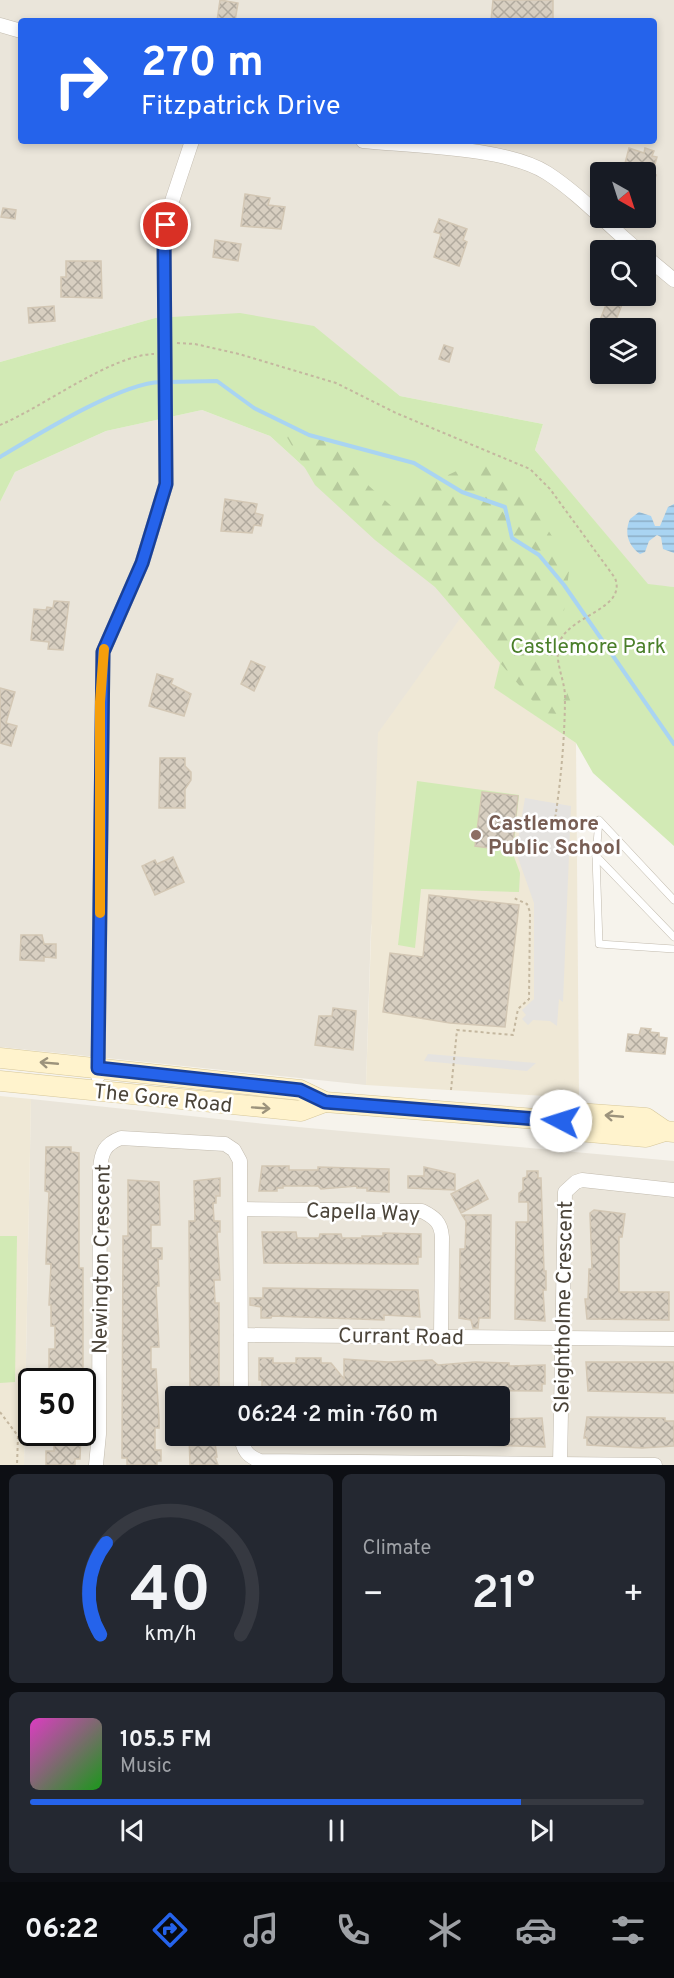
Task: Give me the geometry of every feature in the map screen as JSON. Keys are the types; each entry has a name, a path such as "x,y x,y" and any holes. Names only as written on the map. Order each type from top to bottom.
{"main road":[{"name":"The Gore Road","path":"0,1058 300,1090 325,1102 561,1121 578,1131 646,1137 669,1130"},
{"name":"The Gore Road","path":"0,1081 301,1111 325,1102"}],"street":[{"path":"0,25 18,30"},
{"path":"98,1090 103,652 142,563 166,484 164,237 171,204 191,144"},
{"path":"394,144 447,149 530,166 545,172 575,193 626,240"},
{"path":"656,265 674,280"},
{"name":"Newington Crescent","path":"96,1465 99,1422 100,1170 103,1151 109,1143 121,1138 225,1144 234,1150 240,1161 241,1386"},
{"name":"Sleightholme Crescent","path":"560,1464 564,1192 582,1180 674,1190"},
{"name":"Capella Way","path":"241,1209 422,1211 434,1217 441,1227 442,1237 441,1337"},
{"name":"Currant Road","path":"241,1335 674,1339"},
{"path":"243,1446 249,1457 260,1461 655,1465"}],"lane":[{"path":"674,900 599,819 596,856 598,944 674,949"},
{"path":"596,856 674,937"}],"path":[{"path":"0,425 27,414 120,361 165,348 195,344 336,382 396,413 530,469 550,489 615,578 617,589 613,600 572,624 560,643 558,654 565,694 555,819"},
{"path":"451,1090 457,1030 513,1035 518,1009 529,999 530,912 527,904 514,898"},
{"path":"0,1412 18,1436 17,1465"}],"shaded area":[{"path":"0,0 674,0 674,587 648,585 535,450 543,424 400,396 313,326 155,318 0,362"},
{"path":"202,410 270,436 464,613 371,927 366,1085 0,1047 0,502 15,472 106,431"},
{"name":"Castlemore Public School","path":"464,613 502,655 495,688 576,743 579,1098 366,1085 378,733"},
{"path":"525,798 571,806 563,1002 559,999 557,1026 550,1021 533,1020 528,1025 522,1019 526,1015 522,1010 534,999 534,903 516,852"},
{"path":"428,1054 536,1063 527,1071 424,1061"},
{"path":"0,1096 31,1099 26,1368 18,1368 18,1446 24,1446 24,1465 0,1465"},
{"path":"31,1099 265,1124 674,1161 674,1465 24,1465 24,1446 96,1446 96,1368 26,1368"}],"green space":[{"name":"Castlemore Park","path":"240,313 314,326 400,396 543,424 535,450 648,584 674,587 674,846 593,773 576,743 494,688 502,655 464,613 270,436 202,410 106,431 15,472 0,502 0,362 155,318"},
{"path":"278,422 335,444 369,486 398,512 431,483 482,459 534,509 570,563 557,667 576,715 543,713 435,587 375,540 315,485"},
{"path":"417,781 519,795 513,854 520,873 519,892 421,889 415,948 398,945"},
{"path":"0,1236 17,1236 15,1382 0,1383"}],"water":[{"path":"674,504 674,553 663,549 661,537 657,535 649,541 645,552 640,554 628,538 627,529 630,519 639,512 651,516 655,526 660,526 668,507"}],"building":[{"path":"220,0 238,3 236,18 217,18"},
{"path":"493,0 553,0 553,18 491,18"},
{"path":"629,148 644,153 645,148 654,151 652,156 657,157 656,162 625,162"},
{"path":"245,194 270,198 268,205 285,207 281,229 241,226"},
{"path":"3,208 16,210 15,219 1,217"},
{"path":"439,219 467,229 463,240 467,242 459,266 434,257 441,234 434,232"},
{"path":"215,240 241,244 238,261 213,257"},
{"path":"66,261 101,261 102,298 61,297 61,277 66,277"},
{"path":"54,306 55,321 29,323 28,308"},
{"path":"606,306 621,306 617,318 601,318"},
{"path":"444,345 453,348 449,362 439,359"},
{"path":"225,499 257,504 255,513 263,515 261,526 254,525 252,533 221,531"},
{"path":"54,601 69,602 63,650 48,649 49,642 31,640 34,609 53,608"},
{"path":"251,661 265,667 254,691 241,684"},
{"path":"157,674 173,679 171,684 191,694 184,716 149,706"},
{"path":"0,688 15,692 6,723 17,726 11,746 0,743"},
{"path":"160,758 185,758 185,766 191,772 191,780 185,789 185,808 159,808"},
{"path":"482,792 518,796 512,851 475,846"},
{"path":"173,857 184,882 155,895 142,866 155,860 157,864"},
{"path":"429,895 519,905 505,1027 450,1023 383,1012 390,953 423,957"},
{"path":"21,935 42,935 44,944 56,944 56,958 44,957 44,961 20,960"},
{"path":"333,1008 356,1011 353,1050 315,1045 319,1016 332,1016"},
{"path":"641,1028 651,1029 650,1032 659,1033 659,1037 667,1038 665,1054 626,1051 628,1034 639,1035"},
{"path":"46,1147 71,1147 71,1152 79,1153 79,1268 83,1268 83,1368 49,1368 49,1349 55,1349 55,1326 51,1326 51,1305 49,1305 51,1264 46,1264 49,1192 45,1191"},
{"path":"262,1166 289,1166 289,1170 318,1170 318,1167 389,1169 389,1192 367,1191 367,1188 357,1188 357,1186 321,1189 318,1186 283,1186 283,1188 277,1188 277,1191 259,1191"},
{"path":"424,1167 455,1174 455,1190 408,1188 408,1176 424,1176"},
{"path":"527,1171 538,1171 538,1178 541,1178 544,1271 546,1271 546,1290 543,1290 545,1321 515,1319 516,1222 528,1222 528,1202 519,1202 519,1193 523,1190 523,1178 527,1177"},
{"path":"220,1178 220,1196 216,1196 216,1203 213,1203 214,1221 220,1221 220,1232 217,1232 220,1280 214,1280 215,1303 219,1303 219,1386 190,1386 189,1221 195,1221 194,1181"},
{"path":"128,1180 159,1182 160,1225 151,1225 151,1248 162,1248 162,1259 158,1259 159,1286 156,1286 159,1347 151,1347 151,1369 156,1369 159,1419 159,1428 155,1428 155,1450 161,1450 161,1461 157,1461 157,1465 127,1465 127,1458 122,1458 123,1236 128,1236"},
{"path":"478,1180 488,1199 461,1213 451,1194"},
{"path":"594,1210 625,1214 622,1237 619,1237 619,1292 669,1292 669,1320 587,1319 585,1299 588,1299 589,1269 592,1269 590,1213"},
{"path":"462,1215 491,1215 490,1318 479,1318 478,1328 473,1328 471,1320 459,1318 460,1249 465,1249 466,1221"},
{"path":"262,1232 296,1232 297,1238 319,1238 320,1234 341,1234 342,1238 362,1238 362,1236 383,1236 383,1233 421,1234 421,1257 418,1257 418,1264 264,1263"},
{"path":"263,1288 418,1290 420,1317 384,1315 384,1320 272,1316 261,1318 261,1307 250,1305 250,1298 263,1298"},
{"path":"259,1358 273,1358 273,1363 296,1363 296,1358 321,1358 321,1363 331,1363 344,1379 344,1359 388,1362 432,1360 438,1365 475,1362 509,1363 509,1366 545,1365 545,1384 542,1384 542,1391 510,1391 510,1386 262,1386 262,1380 259,1380"},
{"path":"586,1362 674,1362 674,1393 588,1391"},
{"path":"587,1417 665,1418 665,1421 674,1421 674,1446 642,1448 587,1445 587,1438 584,1438"},
{"path":"542,1418 545,1447 510,1446 510,1419"},
{"path":"54,1446 80,1446 80,1459 75,1459 75,1465 46,1465 46,1451 54,1451"},
{"path":"189,1446 215,1446 217,1457 215,1457 218,1465 190,1465"}],"waterway":[{"path":"169,382 217,381 254,408 309,435 414,463 462,492 505,507 512,538 539,555 564,585 674,744"},
{"path":"0,457 102,400 124,391 161,382"}],"slow traffic":[{"path":"100,913 100,702 104,649"}],"place":[{"name":"Castlemore Public School","path":"476,835"}],"route":[{"path":"166,225 164,237 166,484 142,563 103,652 100,702 98,1068 300,1090 325,1102 561,1121"}]}
